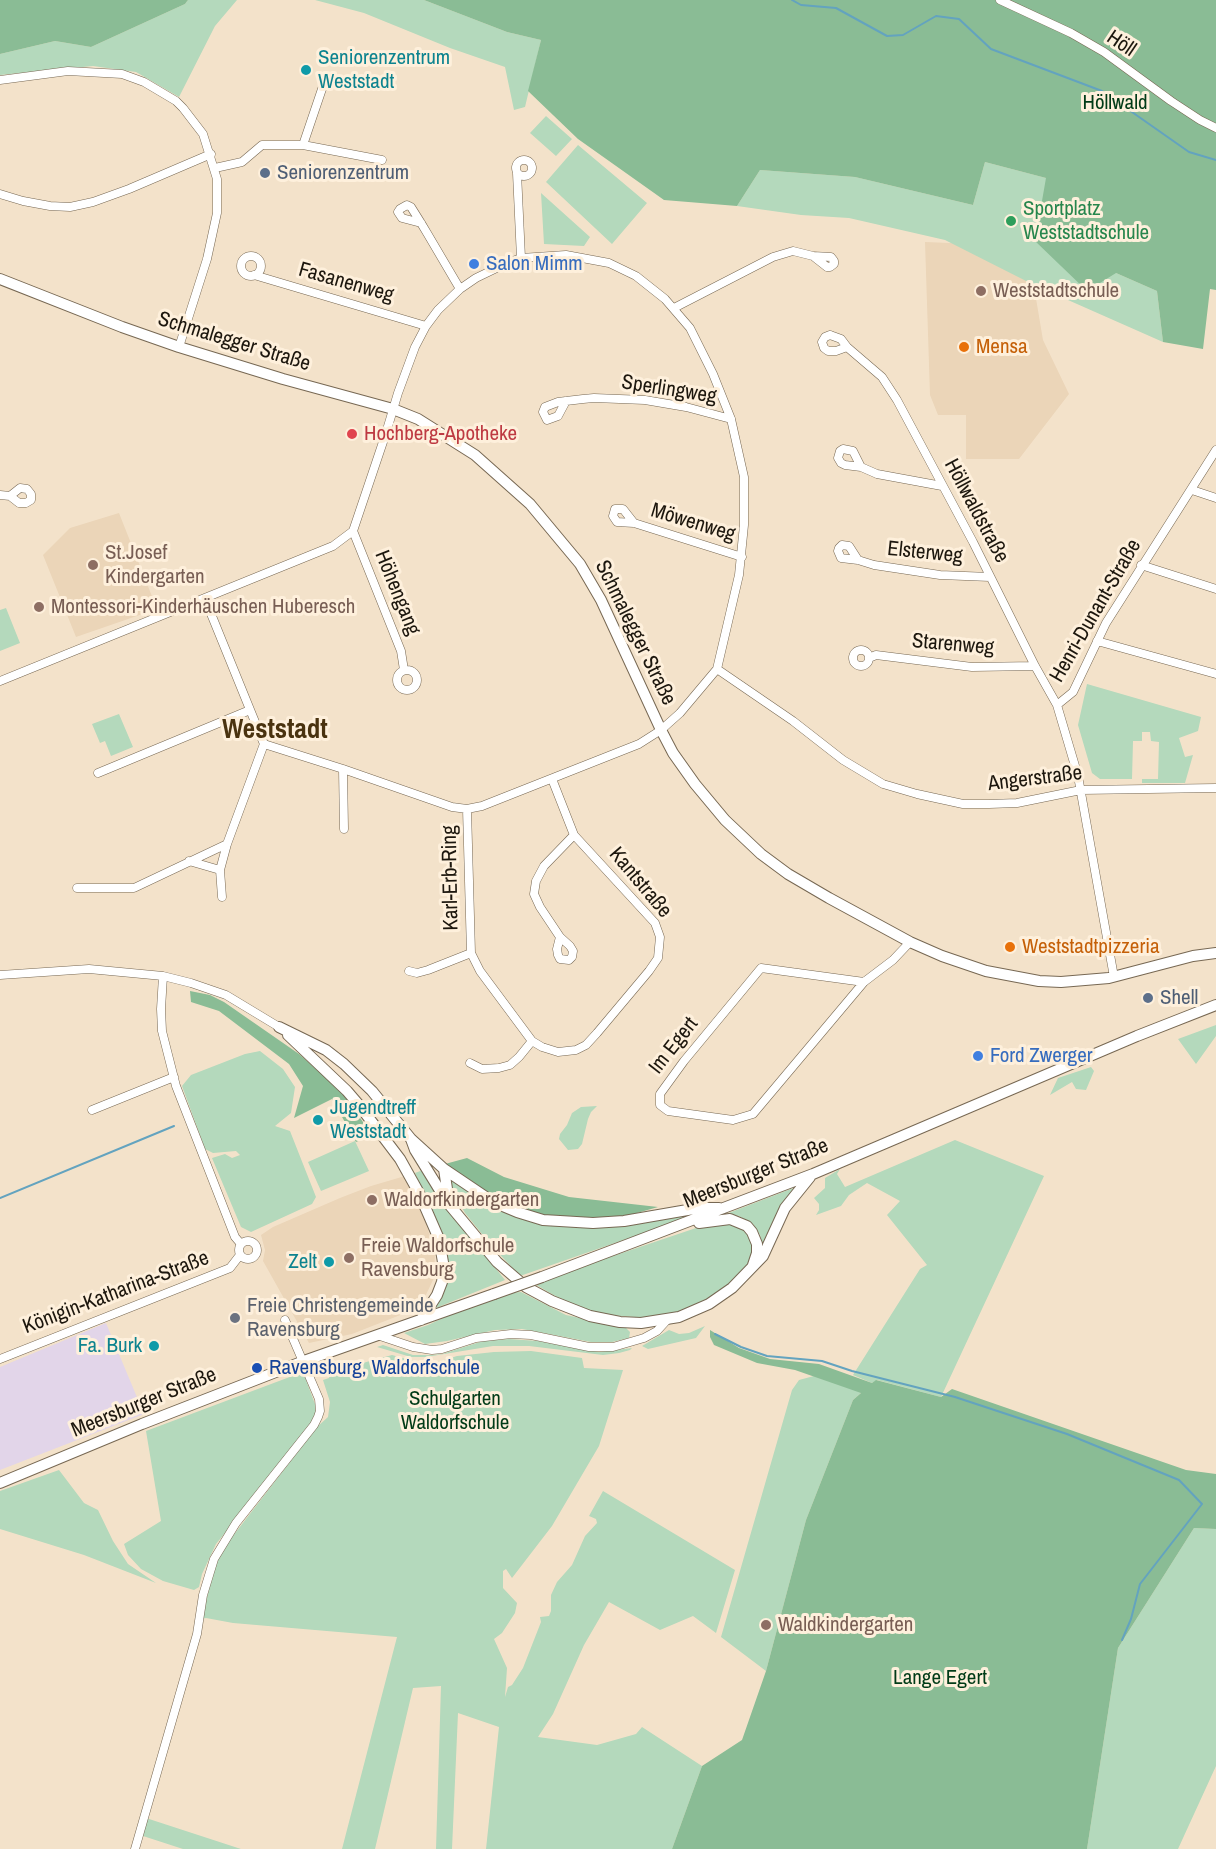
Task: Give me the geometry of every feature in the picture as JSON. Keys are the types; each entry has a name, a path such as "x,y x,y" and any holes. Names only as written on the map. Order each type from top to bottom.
{"street":[{"name":"Höll","path":"1000,0 1096,47 1171,101 1216,128"},
{"path":"0,80 68,71 122,74 138,80 183,108 203,134 215,168 218,192 214,235 179,347"},
{"path":"303,145 323,86"},
{"path":"215,168 242,162 262,145 303,145 382,160"},
{"path":"0,194 23,201 70,207 93,202 129,189 211,154"},
{"path":"517,173 521,258"},
{"path":"421,223 460,289"},
{"path":"674,308 772,257 793,250 813,256"},
{"path":"0,681 333,546 353,531 412,355 426,326 438,310 460,289 490,270 521,258 566,255 609,263 636,276 674,308 690,328 703,352 731,419 744,477 742,556 717,669"},
{"name":"Fasanenweg","path":"255,275 426,326"},
{"name":"Schmalegger Straße","path":"0,279 179,347 393,409 418,419 475,455 524,498 580,564 601,600 673,753 695,784 725,820 761,855 803,884 910,942 964,964 1017,978 1061,982 1114,977 1193,956 1216,953"},
{"name":"Höllwaldstraße","path":"847,347 882,377 892,392 1057,705"},
{"name":"Sperlingweg","path":"566,401 594,398 645,400 686,407 731,419"},
{"name":"Henri-Dunant-Straße","path":"1114,977 1081,790 1057,705 1073,692 1106,624 1216,450"},
{"path":"861,467 877,474 942,486"},
{"path":"1192,490 1216,498"},
{"path":"0,495 10,496"},
{"name":"Möwenweg","path":"634,524 742,556"},
{"name":"Höhengang","path":"353,531 401,651 404,670"},
{"name":"Elsterweg","path":"858,560 874,565 940,575 990,577"},
{"path":"1142,565 1216,589"},
{"path":"205,598 264,744 220,870 222,897"},
{"path":"1097,641 1216,674"},
{"name":"Starenweg","path":"869,658 876,655 972,667 1035,666"},
{"name":"Karl-Erb-Ring","path":"264,744 452,807 467,809 482,806 639,744 661,730 681,713 717,669"},
{"name":"Angerstraße","path":"717,669 793,721 843,760 884,784 934,798 963,804 1017,803 1081,790 1216,788"},
{"path":"98,773 250,710"},
{"path":"343,769 344,829"},
{"name":"Kantstraße","path":"532,1041 558,1052 576,1050 586,1045 649,971 658,958 660,946 660,937 655,923 574,835 552,778"},
{"name":"Karl-Erb-Ring","path":"409,971 417,973 428,970 471,953 467,809"},
{"path":"560,937 534,894 536,881 544,866 574,835"},
{"path":"76,888 134,888 228,844"},
{"path":"189,861 220,870"},
{"name":"Im Egert","path":"864,982 761,968 684,1061 660,1094 660,1105 668,1111 733,1120 753,1114 864,982 893,960 910,942"},
{"path":"470,1063 482,1069 510,1065 532,1041 480,971 471,953"},
{"path":"0,975 89,969 163,976 226,995 279,1027 326,1050 345,1064 372,1091 411,1139 444,1169 493,1202 543,1220 593,1223 624,1221 699,1208 729,1207"},
{"name":"Königin-Katharina-Straße","path":"163,976 162,1031 175,1081 234,1237 241,1244"},
{"name":"Meersburger Straße","path":"0,1483 142,1424 304,1361 542,1277 813,1174 1137,1036 1216,1005"},
{"path":"279,1027 360,1105 400,1159 419,1193 439,1239 444,1268 437,1295 421,1320"},
{"path":"92,1110 175,1081"},
{"path":"411,1139 437,1187 481,1244 497,1262 526,1287 576,1311 605,1320 634,1323 667,1320 690,1313 709,1304 732,1288 763,1256 785,1208 813,1174"},
{"path":"444,1169 447,1189 457,1213"},
{"path":"678,1226 730,1219 739,1221 752,1232 756,1240 757,1253 752,1268"},
{"name":"Königin-Katharina-Straße","path":"0,1359 230,1268 240,1255 241,1244 246,1241 256,1246 257,1251 251,1258 240,1255"},
{"path":"135,1849 197,1634 203,1595 214,1559 236,1523 314,1425 320,1411 319,1399 285,1320"},
{"path":"377,1335 413,1347 432,1350 476,1338 511,1334 531,1335 589,1347 613,1347 644,1338 657,1331 667,1320"}],"shaded area":[{"name":"Weststadtschule","path":"925,242 975,244 1030,263 1043,340 1069,394 1019,459 966,459 966,415 938,415 930,395"},
{"name":"St.Josef Kindergarten","path":"119,513 157,609 76,637 43,555 70,528"},
{"name":"Freie Waldorfschule Ravensburg","path":"405,1176 425,1221 435,1252 434,1278 422,1303 408,1312 352,1334 309,1343 263,1261 265,1250 261,1235 273,1227 340,1198"},
{"path":"106,1323 144,1414 0,1470 0,1367"}],"green space":[{"path":"0,0 188,0 185,4 91,47 55,41 0,54"},
{"path":"188,0 237,0 215,26 179,97 136,72 93,66 0,75 0,54 55,41 91,47 185,4"},
{"path":"315,0 424,0 507,32 541,40 525,107 514,110 505,67 450,48 364,13"},
{"name":"Höllwald","path":"424,0 1216,0 1216,290 1210,289 1203,349 1163,342 1157,291 1116,273 1087,291 1035,241 1046,178 985,162 973,205 855,177 760,170 737,206 664,200 578,139 528,91 541,40 507,32"},
{"path":"546,116 572,139 556,156 530,133"},
{"path":"578,145 647,203 612,244 546,182"},
{"path":"985,162 1046,178 1116,273 1157,291 1163,342 1034,285 945,240 849,218 801,215 737,206 760,170 855,177 973,205"},
{"path":"541,193 590,237 584,246 544,244"},
{"path":"6,608 20,643 0,651 0,610"},
{"path":"1087,684 1201,717 1198,731 1179,738 1185,757 1193,755 1185,783 1142,783 1142,779 1158,779 1159,742 1151,741 1150,732 1142,732 1142,741 1133,741 1132,779 1100,779 1092,773 1078,725"},
{"path":"119,714 133,747 111,756 105,741 100,743 92,724"},
{"path":"190,991 210,995 224,1002 299,1054 342,1092 372,1135 356,1142 332,1099 294,1118 303,1086 289,1064 219,1011 191,1002"},
{"path":"1216,1025 1216,1036 1196,1064 1178,1039"},
{"path":"260,1051 283,1069 295,1087 291,1113 275,1126 290,1131 316,1197 312,1204 251,1232 241,1227 212,1158 225,1154 232,1158 240,1155 236,1151 213,1153 205,1149 182,1086 191,1075 245,1054"},
{"path":"1091,1067 1094,1071 1086,1090 1076,1089 1072,1082 1050,1095 1058,1078"},
{"path":"597,1106 588,1119 582,1144 578,1149 568,1150 559,1139 572,1113 581,1107"},
{"path":"955,1140 1044,1176 941,1397 877,1380 872,1383 853,1375 920,1269 927,1265 887,1215 900,1201 867,1183 849,1195 841,1206 816,1215 819,1204 814,1198 825,1188 825,1178 840,1169 837,1174 845,1187"},
{"path":"355,1141 369,1171 321,1191 308,1162"},
{"path":"467,1158 504,1177 569,1197 658,1207 630,1215 592,1219 560,1218 533,1213 501,1202 445,1164"},
{"path":"423,1170 453,1215 505,1280 431,1310 447,1267 447,1251 443,1234 415,1173"},
{"path":"449,1177 530,1220 564,1227 596,1227 701,1213 520,1276 465,1213 451,1188"},
{"path":"796,1187 763,1249 760,1235 753,1224 739,1216 726,1214"},
{"path":"726,1223 745,1229 753,1245 751,1263 720,1294 684,1311 647,1318 609,1315 591,1311 557,1297 533,1283 702,1226"},
{"path":"521,1292 566,1315 626,1328 630,1332 629,1338 612,1342 591,1342 522,1329 495,1330 425,1344 404,1333 428,1325 494,1294"},
{"path":"705,1326 696,1338 648,1349 642,1346 669,1330 679,1334 689,1333"},
{"name":"Lange Egert","path":"710,1330 739,1348 770,1359 819,1364 872,1383 876,1380 941,1397 952,1389 1186,1470 1216,1474 1216,1529 1194,1528 1118,1648 1087,1849 672,1849 702,1766 742,1740 766,1671 806,1520 853,1400 861,1393 795,1370 757,1363 714,1345 710,1337"},
{"path":"509,1339 538,1341 599,1352 632,1348 619,1353 603,1355 529,1346 493,1346 426,1357 411,1357 377,1347 383,1345 413,1355 431,1355 442,1354 483,1341"},
{"name":"Schulgarten Waldorfschule","path":"531,1351 582,1358 584,1368 623,1370 599,1446 552,1526 512,1578 506,1569 503,1571 503,1588 517,1603 515,1613 502,1633 494,1639 507,1668 505,1697 508,1687 512,1685 523,1668 541,1622 540,1617 549,1616 551,1595 557,1582 572,1565 585,1536 597,1523 596,1519 589,1516 603,1491 735,1570 716,1633 693,1616 660,1630 609,1602 584,1645 553,1714 538,1737 597,1745 636,1734 642,1727 702,1766 672,1849 486,1849 499,1727 458,1713 452,1849 436,1849 441,1686 413,1688 375,1849 342,1849 397,1637 202,1619 212,1576 222,1550 317,1427 328,1417 330,1402 323,1380 329,1378 330,1372 392,1355 421,1363 441,1361 457,1356"},
{"path":"303,1372 315,1404 316,1415 310,1428 216,1544 202,1574 199,1587 194,1590 163,1581 141,1569 128,1555 124,1544 161,1521 146,1431"},
{"path":"814,1376 862,1392 853,1400 806,1520 766,1671 721,1637 792,1390 799,1380"},
{"path":"59,1470 84,1503 98,1510 113,1541 128,1564 156,1583 84,1555 0,1529 0,1491"},
{"path":"1194,1528 1216,1529 1216,1766 1178,1849 1087,1849 1118,1648"},
{"path":"146,1818 241,1849 183,1849 143,1836"}],"waterway":[{"path":"792,0 801,5 836,8 887,36 903,35 936,16 959,19 991,49 1102,91 1189,152 1216,160"},
{"path":"0,1198 174,1126"},
{"path":"715,1334 741,1347 767,1356 822,1361 852,1371 955,1397 1067,1434 1179,1480 1202,1504 1140,1584 1131,1619 1122,1640"}],"place":[{"name":"Seniorenzentrum Weststadt","path":"306,70"},
{"name":"Seniorenzentrum","path":"265,173"},
{"name":"Sportplatz Weststadtschule","path":"1011,221"},
{"name":"Salon Mimm","path":"474,264"},
{"name":"Weststadtschule","path":"981,291"},
{"name":"Mensa","path":"964,347"},
{"name":"Hochberg-Apotheke","path":"352,434"},
{"name":"St.Josef Kindergarten","path":"93,565"},
{"name":"Montessori-Kinderhäuschen Huberesch","path":"39,607"},
{"name":"Weststadtpizzeria","path":"1010,947"},
{"name":"Shell","path":"1148,998"},
{"name":"Ford Zwerger","path":"978,1056"},
{"name":"Jugendtreff Weststadt","path":"318,1120"},
{"name":"Waldorfkindergarten","path":"372,1200"},
{"name":"Freie Waldorfschule Ravensburg","path":"349,1258"},
{"name":"Zelt","path":"329,1262"},
{"name":"Freie Christengemeinde Ravensburg","path":"235,1318"},
{"name":"Fa. Burk","path":"154,1346"},
{"name":"Ravensburg, Waldorfschule","path":"257,1368"},
{"name":"Waldkindergarten","path":"766,1625"}],"district":[{"name":"Weststadt","path":"275,731"}]}
